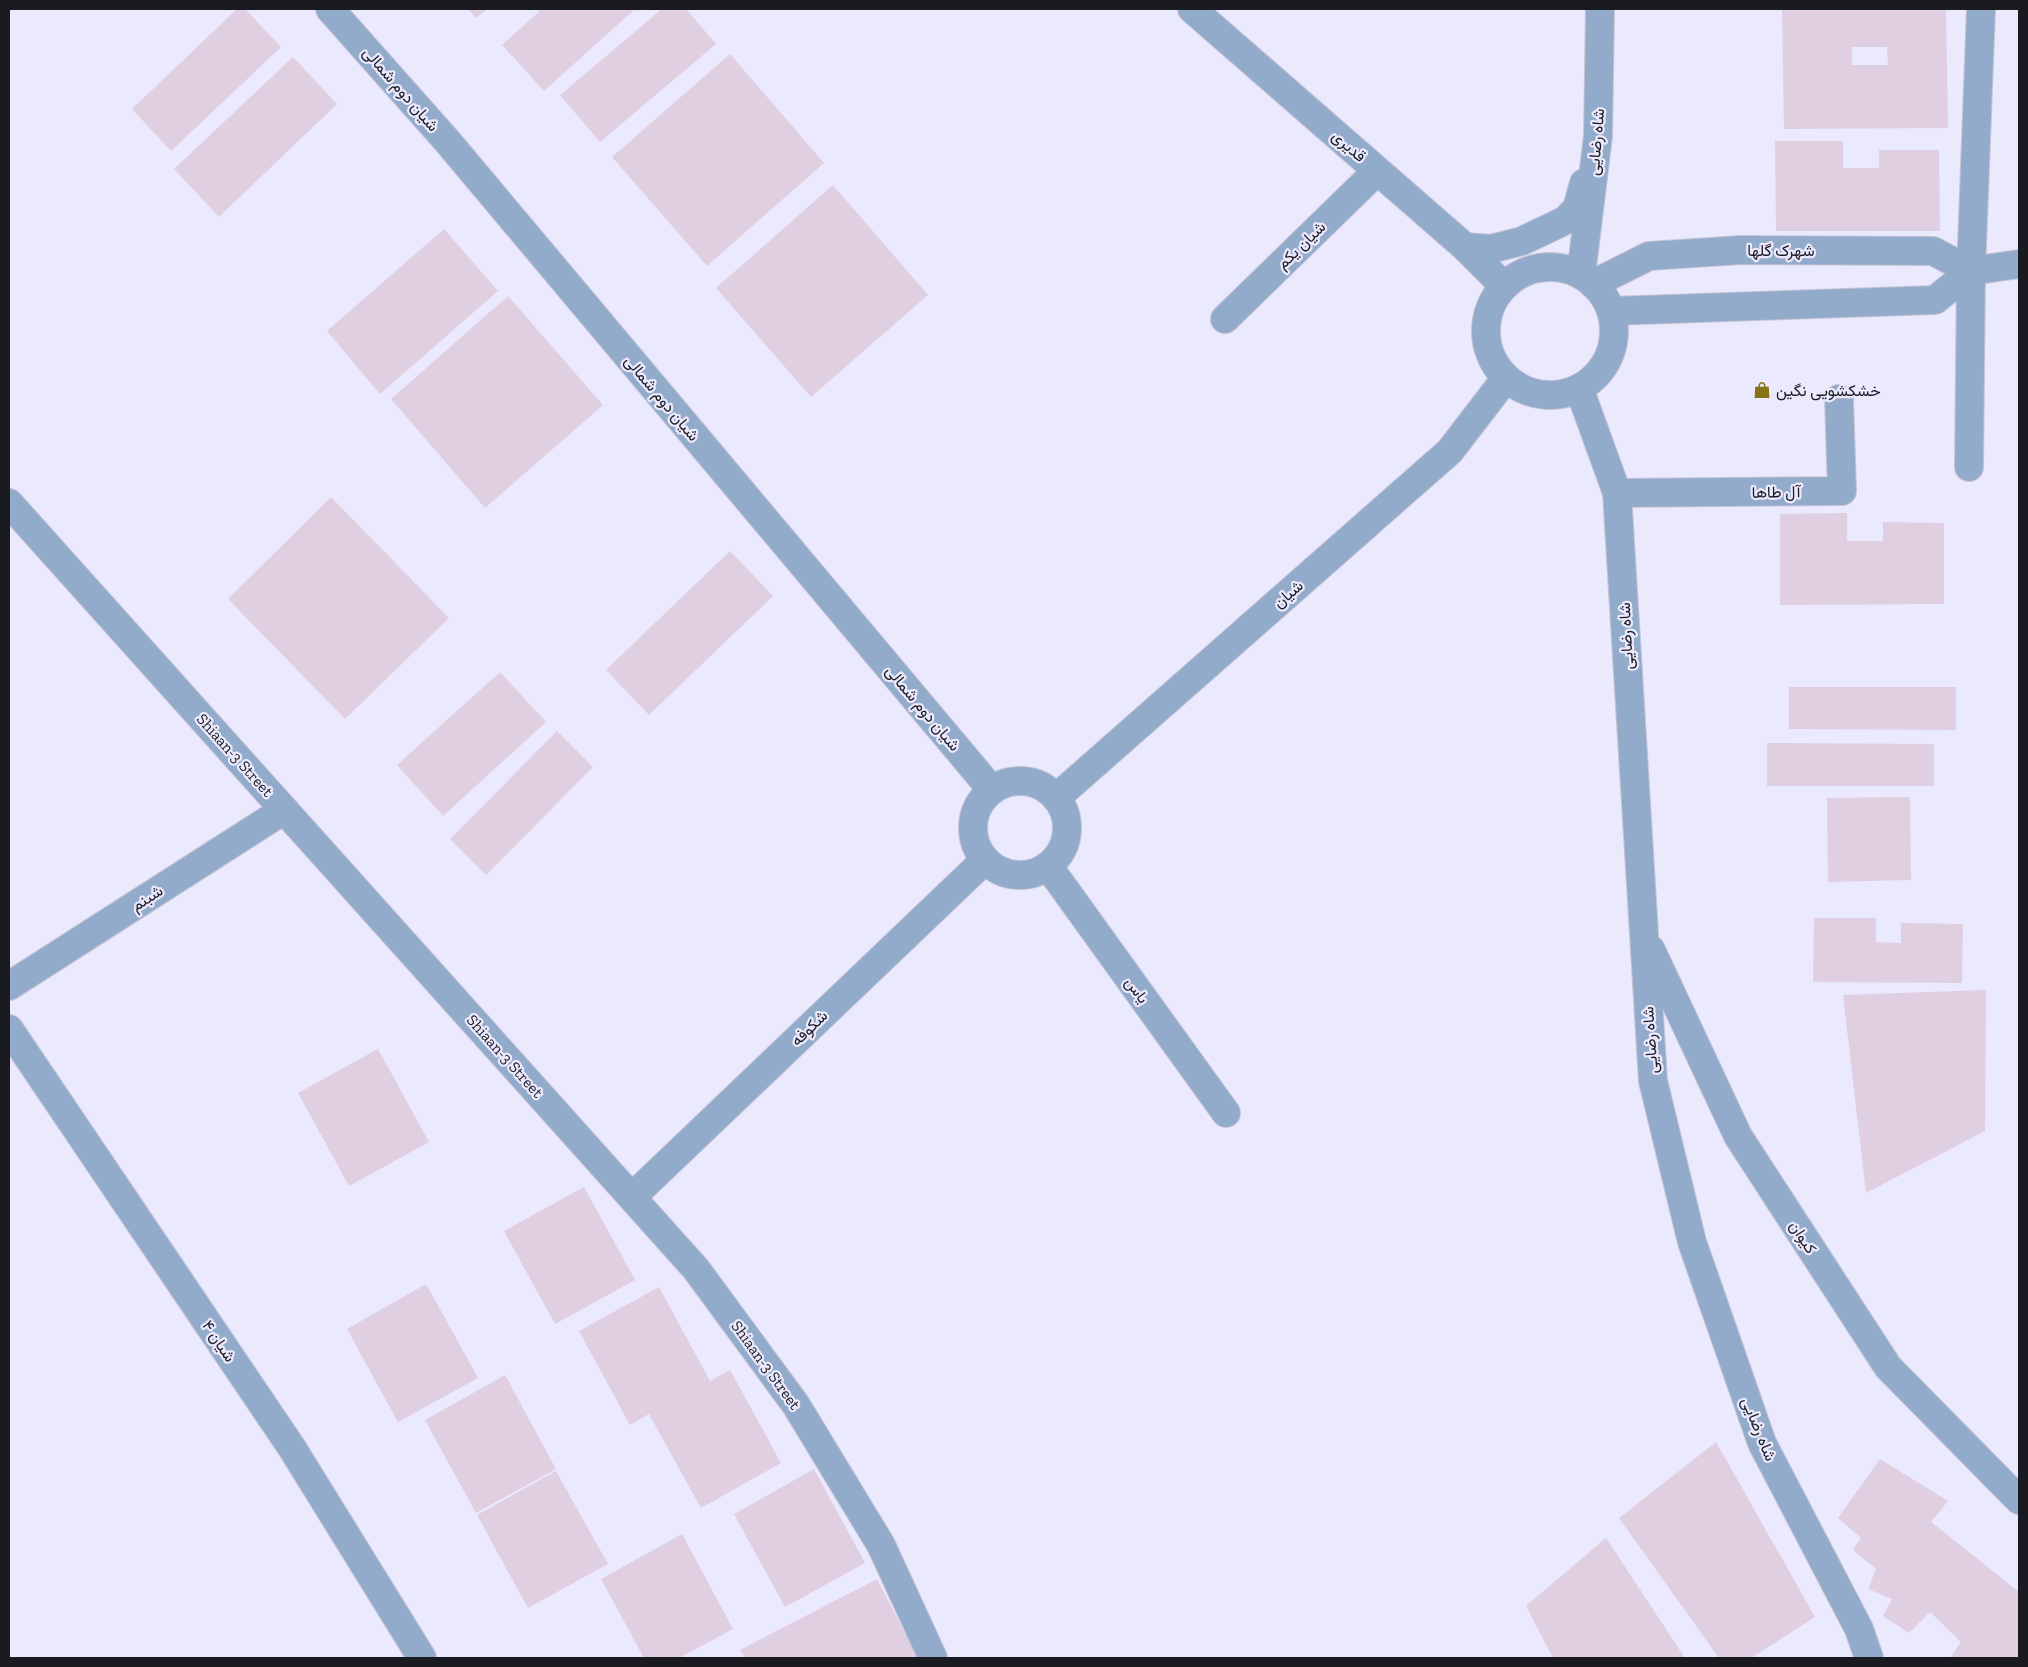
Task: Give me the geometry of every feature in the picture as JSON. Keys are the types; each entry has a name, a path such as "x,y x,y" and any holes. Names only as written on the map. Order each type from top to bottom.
{"street":[{"name":"شیان دوم شمالی","path":"330,9 454,150 992,790"},
{"name":"قدیری","path":"1192,9 1465,247 1504,286"},
{"name":"شاه رضایی","path":"1587,279 1598,136 1600,9"},
{"path":"1969,467 1971,271 1981,9"},
{"path":"1465,247 1491,249 1522,241 1566,220 1577,208 1598,136"},
{"name":"شیان یکم","path":"1225,319 1377,171"},
{"name":"شهرک گلها","path":"1587,279 1649,256 1741,250 1933,251 1971,271"},
{"path":"1610,311 1935,300 1971,271 2019,264"},
{"path":"1540,268 1560,268 1587,279 1604,296 1614,327 1612,343 1606,361 1595,377 1579,388 1560,394 1541,395 1522,389 1506,378 1494,362 1487,343 1486,323 1492,303 1504,286 1520,274 1540,268"},
{"name":"شیان","path":"1056,798 1450,451 1506,378"},
{"name":"شاه رضایی","path":"1579,388 1617,493 1653,1081 1692,1242 1762,1443 1859,1629 1869,1658"},
{"name":"آل طاها","path":"1617,493 1842,491 1839,399"},
{"name":"Shiaan-3 Street","path":"9,504 696,1269 796,1405 881,1545 933,1658"},
{"path":"1018,781 1032,782 1045,788 1056,798 1063,811 1065,834 1058,855 1048,866 1022,875 1008,874 996,869 985,860 976,847 972,831 974,816 980,802 992,790 1004,784 1018,781"},
{"name":"شبنم","path":"9,986 284,810"},
{"name":"شکوفه","path":"632,1197 985,860"},
{"name":"یاس","path":"1048,866 1226,1113"},
{"name":"کیوان","path":"1644,935 1738,1136 1888,1367 2019,1500"},
{"name":"شیان ۴","path":"9,1029 292,1448 422,1658"}],"building":[{"path":"237,9 245,9 281,47 171,151 132,109"},
{"path":"468,9 487,9 476,18"},
{"path":"542,9 635,9 544,91 502,45"},
{"path":"662,9 686,9 716,44 600,142 560,95"},
{"path":"1782,9 1946,9 1948,128 1784,129","holes":["1852,47 1887,47 1888,65 1852,65"]},
{"path":"730,54 824,163 707,266 612,157"},
{"path":"293,57 337,104 219,217 174,169"},
{"path":"1775,141 1843,141 1843,168 1879,168 1879,150 1939,150 1940,231 1776,231"},
{"path":"833,185 928,295 811,397 716,288"},
{"path":"444,229 498,291 380,394 327,331"},
{"path":"508,296 603,405 485,508 391,399"},
{"path":"331,497 449,618 345,719 228,599"},
{"path":"1847,513 1847,541 1883,541 1883,522 1944,523 1944,604 1780,605 1780,514"},
{"path":"730,551 773,596 649,715 606,670"},
{"path":"500,672 546,722 443,816 397,765"},
{"path":"1789,687 1956,687 1956,730 1789,729"},
{"path":"557,731 593,767 486,875 450,839"},
{"path":"1767,743 1934,744 1934,786 1767,786"},
{"path":"1910,797 1911,880 1828,882 1827,798"},
{"path":"1814,918 1876,918 1876,942 1901,943 1901,923 1963,924 1962,983 1813,982"},
{"path":"1986,990 1985,1131 1866,1193 1843,995"},
{"path":"378,1049 429,1142 349,1186 298,1093"},
{"path":"584,1187 635,1280 555,1324 504,1231"},
{"path":"426,1284 478,1378 398,1422 347,1329"},
{"path":"659,1287 710,1381 730,1370 781,1463 701,1508 649,1414 630,1425 579,1331"},
{"path":"505,1375 556,1469 476,1513 425,1420"},
{"path":"1716,1442 1815,1617 1751,1658 1719,1658 1619,1518"},
{"path":"1880,1459 1948,1501 1931,1522 2019,1592 2019,1658 1950,1658 1961,1642 1930,1612 1909,1633 1883,1616 1892,1599 1868,1589 1876,1569 1853,1550 1861,1538 1838,1518"},
{"path":"814,1469 865,1563 785,1607 734,1514"},
{"path":"556,1471 608,1564 528,1608 477,1515"},
{"path":"682,1534 733,1629 679,1658 644,1658 601,1579"},
{"path":"1606,1538 1685,1658 1553,1658 1526,1606"},
{"path":"877,1579 918,1658 745,1658 740,1650"}],"place":[{"name":"خشکشویی نگین","path":"1762,390"}]}
